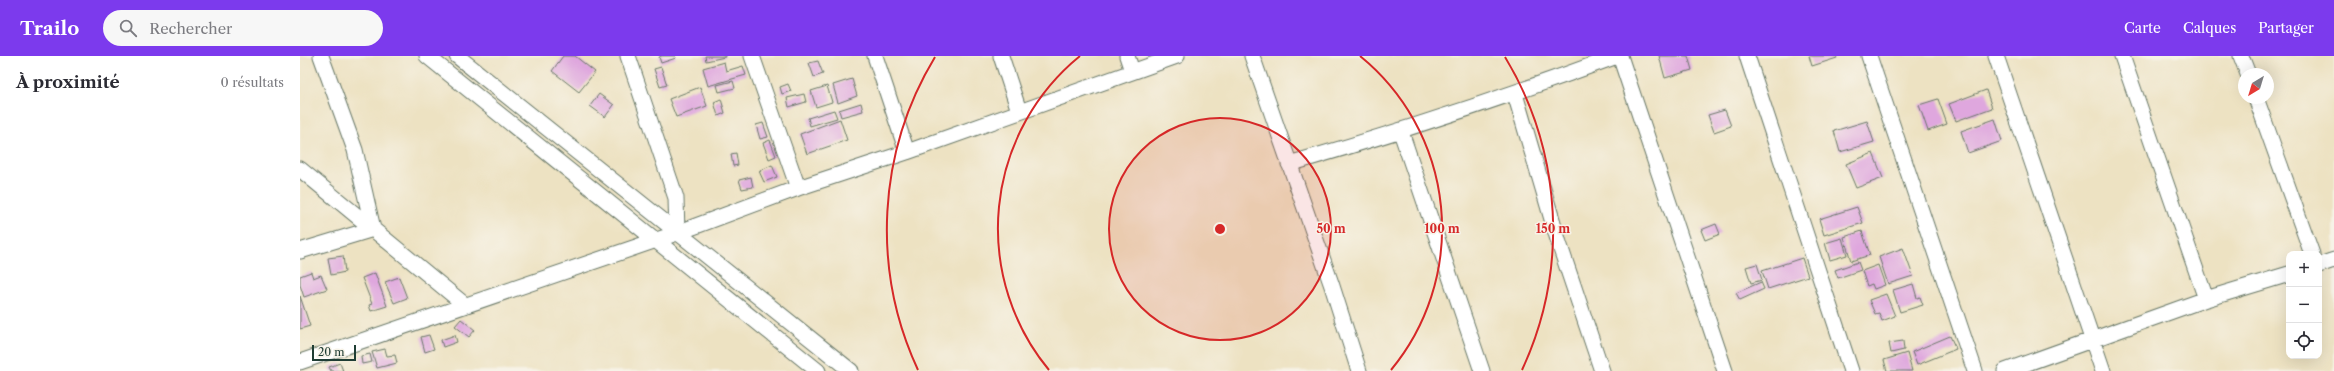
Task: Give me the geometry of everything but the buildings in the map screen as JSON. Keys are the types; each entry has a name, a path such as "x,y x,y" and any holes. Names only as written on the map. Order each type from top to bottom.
{"street":[{"path":"321,56 355,150 373,229"},
{"path":"427,56 818,371"},
{"path":"458,56 851,371"},
{"path":"628,56 676,198 677,233"},
{"path":"752,56 798,188"},
{"path":"875,56 907,152"},
{"path":"1000,56 1019,111"},
{"path":"1127,56 1132,71"},
{"path":"300,362 677,233 798,188 907,152 1176,56"},
{"path":"1252,56 1332,286 1359,371"},
{"path":"1289,164 1401,132 1515,94 1618,56 1724,371"},
{"path":"1747,56 1851,371"},
{"path":"1869,56 1975,371"},
{"path":"1996,56 2103,371"},
{"path":"2122,56 2206,299"},
{"path":"2242,56 2246,68"},
{"path":"1515,94 1560,243 1602,371"},
{"path":"2258,104 2311,251"},
{"path":"1401,132 1482,371"},
{"path":"300,169 465,305"},
{"path":"300,251 373,229"},
{"path":"2322,264 2334,260"},
{"path":"2005,371 2206,299 2286,275"}]}
